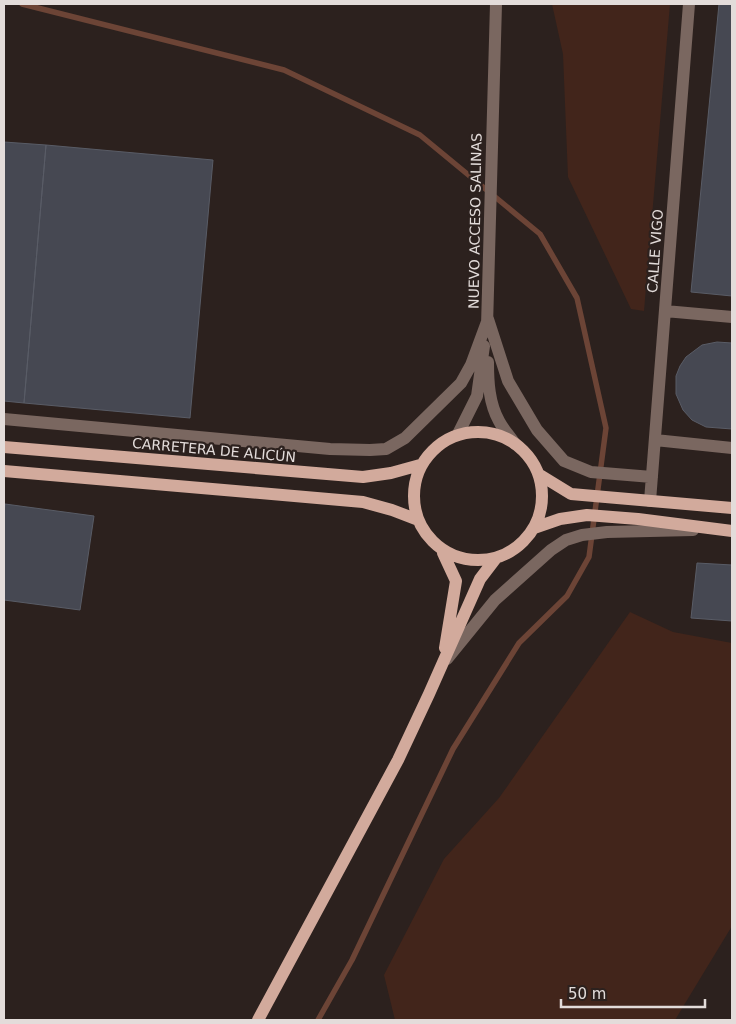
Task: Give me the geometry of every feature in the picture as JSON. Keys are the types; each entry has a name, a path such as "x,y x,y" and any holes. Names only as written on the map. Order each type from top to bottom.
{"main road":[{"path":"258,1020 398,760 442,665 480,579 496,558 518,545 534,528 541,509 542,491 540,475 532,459 515,444 498,435 483,432 458,434 441,443 420,466 417,477 414,494 418,520 424,536 443,553 456,581 442,665"},
{"name":"CARRETERA DE ALICÚN","path":"4,448 363,477 420,466"},
{"path":"4,471 363,502 418,520"},
{"path":"540,475 571,494 732,508"},
{"path":"534,528 560,519 587,515 638,525 732,531"},
{"path":"443,553 471,561 496,558"}],"street":[{"name":"NUEVO ACCESO SALINAS","path":"458,434 477,396 488,319 496,4"},
{"name":"CALLE VIGO","path":"644,500 652,477 689,4"},
{"path":"665,311 732,317"},
{"path":"4,419 330,450 386,449 405,438 461,383 472,365 488,319"},
{"path":"488,319 488,384 499,421 515,444"},
{"path":"488,319 508,381 537,430 564,461 591,472 652,477"},
{"path":"655,440 732,448"},
{"path":"442,665 495,600 551,550 566,540 582,535 638,525"}],"shaded area":[{"path":"552,4 670,4 644,311 631,309 568,177 563,54"},
{"path":"630,612 673,632 732,643 732,926 675,1020 395,1020 384,975 444,859 499,798"}],"building":[{"path":"719,4 732,4 732,296 691,292"},
{"path":"4,142 46,145 24,403 4,401"},
{"path":"46,145 213,160 190,418 24,403"},
{"path":"717,342 732,343 732,429 706,427 692,420 683,410 676,394 676,376 686,357 702,345"},
{"path":"5,504 94,516 80,610 4,600"},
{"path":"697,563 732,565 732,621 691,618"}],"waterway":[{"path":"22,4 284,70 420,135 540,234 577,298 606,428 589,557 567,596 519,643 453,749 352,960 318,1020"}]}
